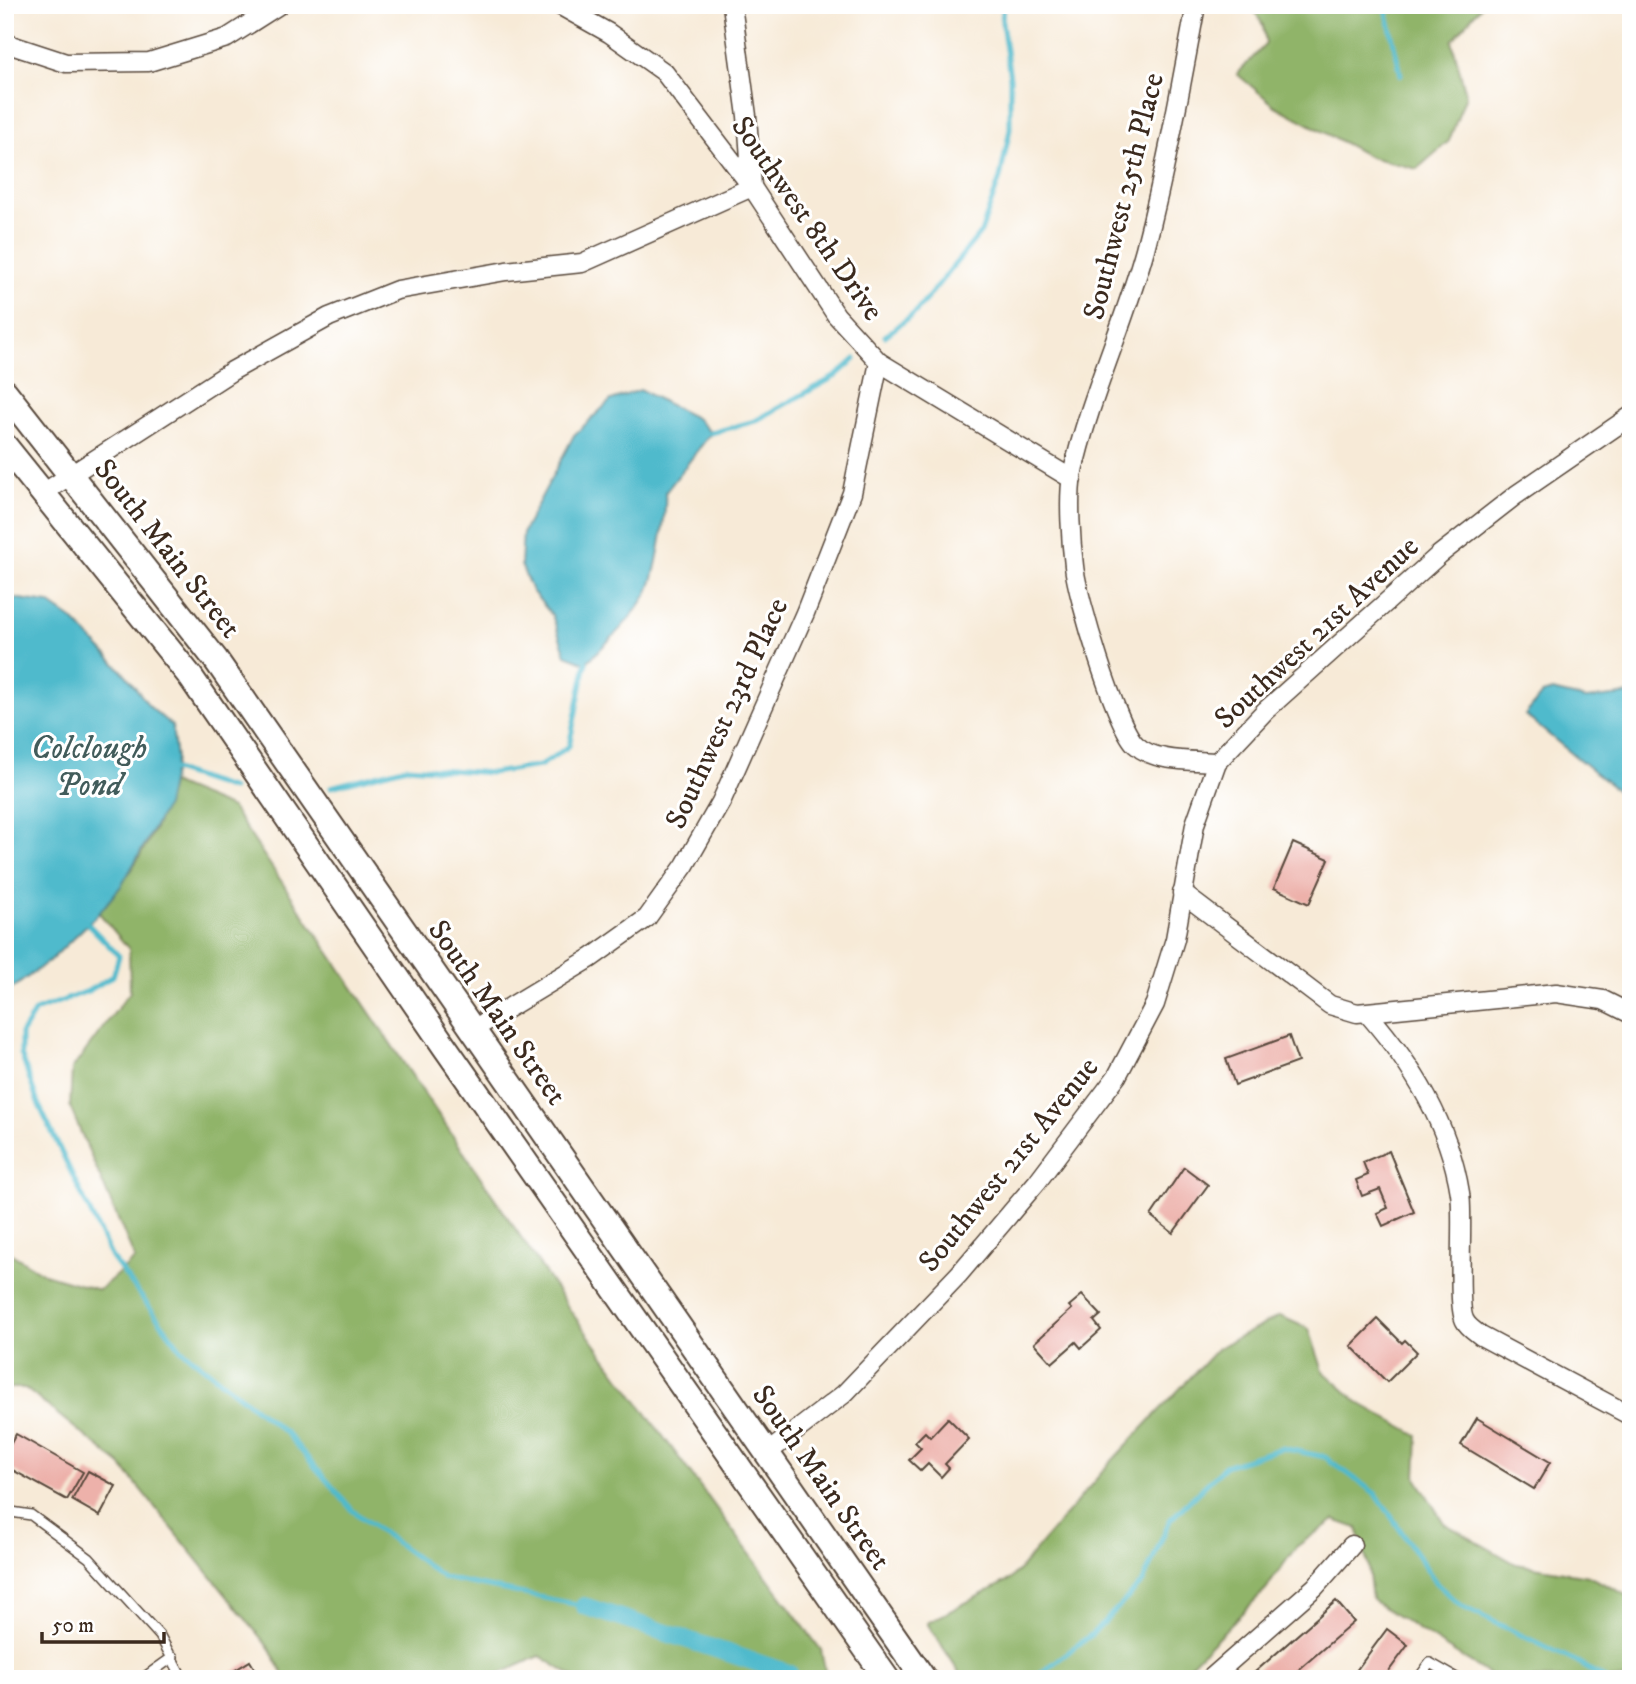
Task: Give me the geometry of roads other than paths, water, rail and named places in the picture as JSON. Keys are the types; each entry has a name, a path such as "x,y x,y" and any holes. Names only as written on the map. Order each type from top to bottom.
{"main road":[{"name":"South Main Street","path":"5,392 216,660 924,1679"},
{"name":"South Main Street","path":"5,446 190,676 444,1047 887,1679"},
{"path":"444,1047 472,1030"},
{"path":"740,1468 767,1453"}],"street":[{"path":"5,43 66,62 149,62 227,38 279,5"},
{"name":"Southwest 8th Drive","path":"559,5 609,33 664,72 752,187 836,315 879,362 1072,479"},
{"path":"43,493 232,371 329,317 397,290 506,271 582,263 752,187 747,116 732,5"},
{"name":"Southwest 25th Place","path":"1072,479 1089,415 1129,304 1146,247 1196,5"},
{"name":"Southwest 23rd Place","path":"472,1030 591,958 647,918 685,864 721,802 805,613 852,493 879,362"},
{"name":"Southwest 21st Avenue","path":"767,1453 844,1394 959,1274 1037,1182 1117,1076 1155,1004 1175,939 1195,824 1217,762 1265,711 1439,555 1516,495 1631,416"},
{"path":"1072,479 1074,568 1101,670 1122,724 1136,746 1163,758 1217,762"},
{"path":"1182,893 1330,1005 1368,1013 1556,993 1603,1000 1631,1014"},
{"path":"1368,1013 1409,1064 1445,1137 1460,1193 1463,1248 1461,1304 1465,1321 1481,1336 1631,1416"},
{"path":"1210,1679 1315,1587 1352,1545"}],"lane":[{"path":"5,1511 31,1515 89,1558 160,1636 183,1679"},
{"path":"142,1679 173,1657"},
{"path":"1418,1679 1430,1663 1453,1677"}],"water":[{"path":"640,390 696,418 711,433 665,493 660,544 647,594 627,622 586,663 566,655 552,615 532,591 521,565 523,532 574,435 611,400"},
{"name":"Colclough Pond","path":"5,597 49,603 72,619 126,675 150,707 172,726 176,759 166,806 122,885 99,913 53,958 5,994"},
{"path":"1552,691 1586,699 1631,694 1631,802 1525,715 1542,694"}],"waterway":[{"path":"885,336 916,312 981,232 1000,178 1010,129 1010,78 1002,22 1003,5"},
{"path":"1390,5 1386,9 1401,75"},
{"path":"711,433 755,421 836,376 855,359"},
{"path":"331,787 407,767 491,773 540,766 569,746 586,663"},
{"path":"174,770 232,789"},
{"path":"88,924 119,956 113,976 88,991 35,1011 21,1034 21,1054 38,1103 112,1258 181,1349 287,1434 353,1511 444,1578 584,1606"},
{"path":"1033,1679 1092,1634 1143,1582 1170,1520 1225,1466 1282,1448 1325,1457 1376,1494 1437,1584 1461,1606 1577,1662 1605,1679"},
{"path":"584,1606 789,1673"}]}
